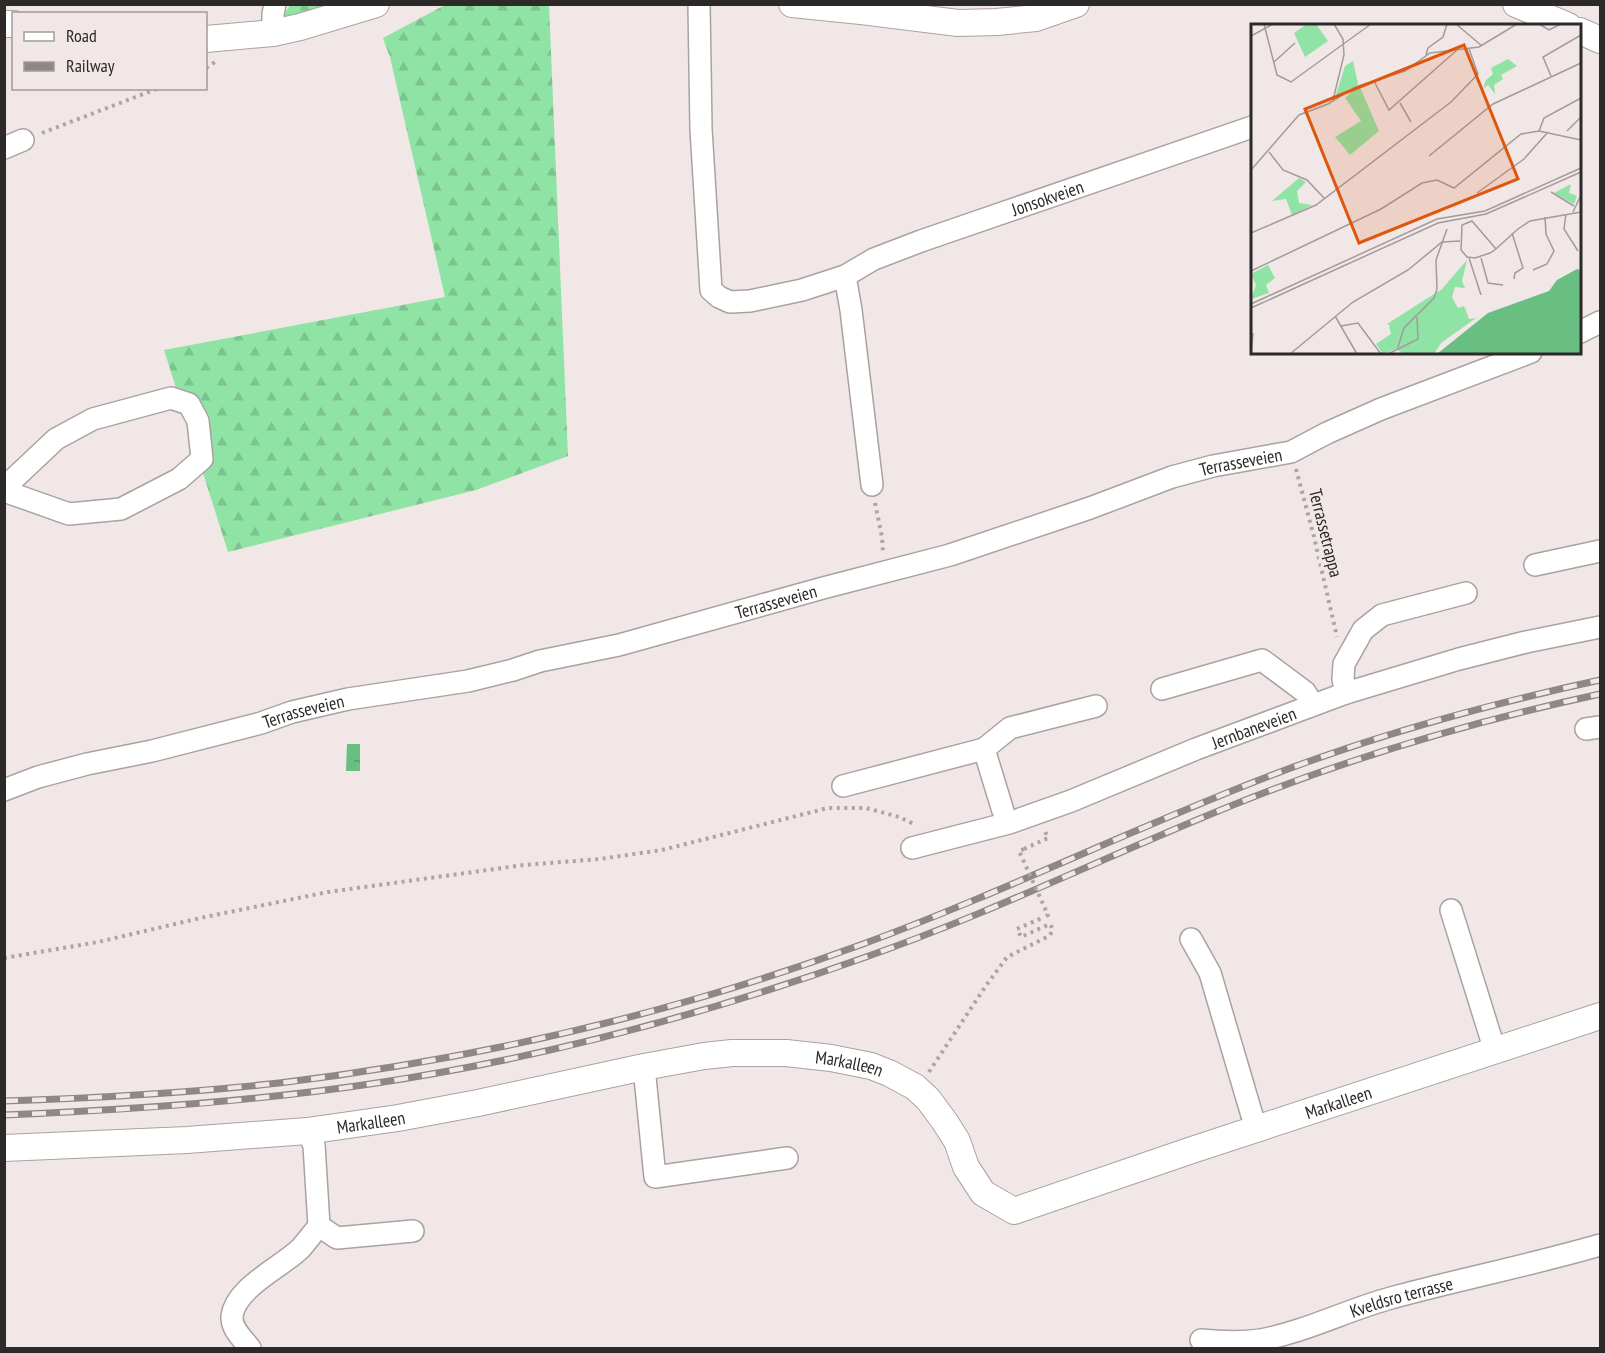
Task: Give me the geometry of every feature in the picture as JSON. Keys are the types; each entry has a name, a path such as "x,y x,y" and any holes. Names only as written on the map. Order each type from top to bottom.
{"main road":[{"path":"210,51 376,4"},
{"path":"792,4 958,23 1036,18 1076,4"},
{"path":"1526,14 1561,24"},
{"path":"1581,31 1600,39"},
{"name":"Markalleen","path":"4,1148 187,1140 307,1131 467,1105 704,1056 732,1053 786,1053 831,1058 871,1066 921,1081 928,1099 957,1141 966,1167 983,1193 1014,1211 1600,1016"}],"street":[{"path":"273,33 275,4"},
{"name":"Jonsokveien","path":"699,4 701,129 711,290 730,302 750,301 802,290 845,276 874,260 921,241 1251,128"},
{"path":"845,276 873,494"},
{"path":"1581,332 1600,322"},
{"name":"Terrasseveien","path":"4,790 38,777 152,751 261,723 292,712 348,699 468,681 540,661 619,645 951,555 1090,508 1172,477 1213,466 1291,452 1381,409 1526,354"},
{"path":"171,398 189,404 198,421 202,459 178,479 121,508 69,514 4,490 56,439 93,419 171,398"},
{"path":"1535,565 1600,551"},
{"path":"1346,693 1343,679 1344,664 1363,630 1382,615 1466,593"},
{"name":"Jernbaneveien","path":"912,848 1019,819 1071,801 1196,748 1346,693 1459,659 1600,627"},
{"path":"1162,688 1262,660 1305,692 1313,705"},
{"path":"843,786 984,749 1010,728 1096,706"},
{"path":"984,749 1003,811"},
{"path":"1451,910 1495,1051"},
{"path":"1191,939 1210,973 1256,1129"},
{"path":"644,1067 655,1177 787,1158"},
{"path":"250,1348 234,1327 232,1316 236,1305 244,1292 300,1249 319,1226 314,1145 307,1131"},
{"path":"319,1226 337,1238 413,1231"},
{"name":"Kveldsro terrasse","path":"1201,1340 1257,1341 1277,1337 1390,1298 1561,1257 1600,1245"}],"path":[{"path":"14,144 154,90"},
{"name":"Terrassetrappa","path":"1291,452 1314,537 1333,621"},
{"path":"873,494 882,537"},
{"path":"4,958 98,942 205,916 328,892 524,865 600,859 662,850 828,808 866,808 899,817 918,826"},
{"path":"921,1081 1007,957 1053,932 1050,924 1021,937 1017,929 1048,915 1020,851 1045,840"}],"green space":[{"path":"290,5 324,5 273,33"},
{"path":"445,5 549,5 568,456 476,490 228,552 164,350 445,297 390,57 383,38"}],"water":[{"path":"347,744 360,744 360,771 346,771"}],"railway":[{"path":"4,1101 211,1090 354,1073 502,1047 649,1012 792,969 863,944 970,902 1234,790 1326,755 1442,719 1600,680"},
{"path":"4,1115 188,1104 325,1090 496,1062 620,1033 803,979 910,941 1233,805 1323,771 1460,728 1600,694"}]}
